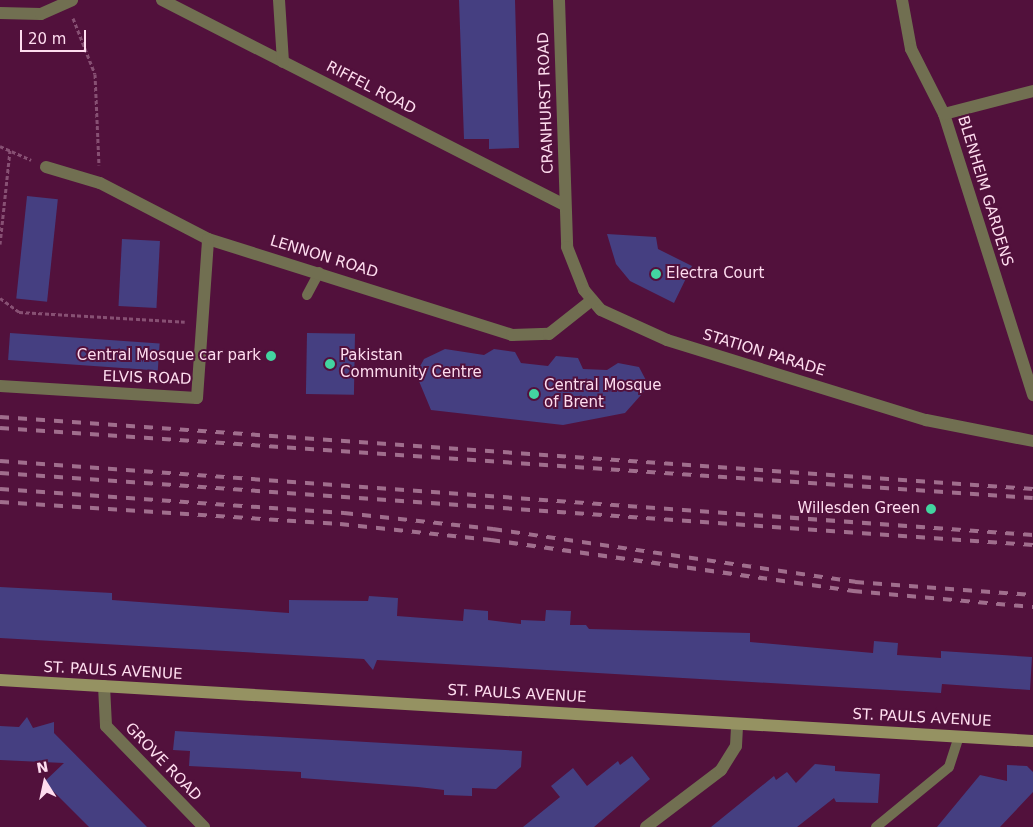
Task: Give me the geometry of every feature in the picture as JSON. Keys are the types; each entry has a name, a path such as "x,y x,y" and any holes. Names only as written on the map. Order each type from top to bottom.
{"street":[{"name":"RIFFEL ROAD","path":"162,0 565,205"},
{"path":"279,0 284,62"},
{"name":"CRANHURST ROAD","path":"559,0 565,205"},
{"name":"BLENHEIM GARDENS","path":"902,0 911,49 944,114 1033,395"},
{"path":"0,13 41,14 70,2"},
{"path":"944,114 1033,91"},
{"name":"LENNON ROAD","path":"46,167 100,183 208,239 531,338 562,326 592,300"},
{"name":"STATION PARADE","path":"565,205 570,259 592,300 616,319 667,340 926,420 1033,441"},
{"name":"ELVIS ROAD","path":"0,386 197,398 200,323 208,239"},
{"name":"ST. PAULS AVENUE","path":"0,680 1033,741"},
{"name":"GROVE ROAD","path":"104,686 106,726 204,827"},
{"path":"646,827 721,770 736,746 737,724"}],"lane":[{"path":"307,295 319,272"},
{"path":"876,827 949,767 959,737"}],"path":[{"path":"70,2 95,74 100,183"},
{"path":"0,146 46,167"},
{"path":"0,244 10,151"},
{"path":"0,298 19,312 200,323"}],"building":[{"path":"459,0 515,0 519,148 489,149 489,139 464,139"},
{"path":"27,196 58,199 47,302 16,298"},
{"name":"Electra Court","path":"607,234 656,237 658,249 692,266 674,303 630,281 616,264"},
{"path":"122,239 160,241 156,308 118,306"},
{"path":"10,333 160,343 158,370 8,360"},
{"name":"Pakistan Community Centre","path":"307,333 355,334 354,395 306,394"},
{"name":"Central Mosque of Brent","path":"445,349 484,355 494,349 515,352 521,363 548,366 556,356 578,358 583,369 607,370 618,363 639,367 649,386 625,413 563,425 431,410 416,374 424,359"},
{"path":"0,587 112,593 112,600 289,613 289,600 368,601 369,596 398,598 397,616 463,621 464,609 488,611 488,620 521,624 521,620 545,621 546,610 571,611 570,625 586,625 589,629 750,633 750,642 873,653 874,641 898,643 897,655 941,658 941,651 1032,657 1030,690 942,684 941,693 377,660 373,670 364,659 0,638"},
{"path":"27,717 33,728 54,722 54,733 147,827 89,827 44,782 64,763 0,760 0,726 19,727"},
{"path":"175,731 522,751 521,767 496,789 472,788 472,796 444,795 444,790 301,778 301,772 189,766 190,751 173,750"},
{"path":"632,756 650,779 594,827 523,827 560,797 551,786 573,768 587,786 618,761 620,765"},
{"path":"815,764 835,766 835,771 880,774 878,803 836,802 834,798 797,827 711,827 774,776 776,780 787,772 796,783"},
{"path":"1007,765 1027,766 1033,772 1033,792 1000,827 937,827 980,775 1007,781"}],"railway":[{"path":"0,417 1033,489"},
{"path":"0,428 1033,498"},
{"path":"0,461 1033,535"},
{"path":"0,473 1033,545"},
{"path":"0,489 344,513 493,529 855,582 1033,595"},
{"path":"0,502 340,524 491,540 853,591 1033,607"}],"place":[{"name":"Electra Court","path":"656,274"},
{"name":"Central Mosque car park","path":"271,356"},
{"name":"Pakistan Community Centre","path":"330,364"},
{"name":"Central Mosque of Brent","path":"534,394"},
{"name":"Willesden Green","path":"931,509"}]}
